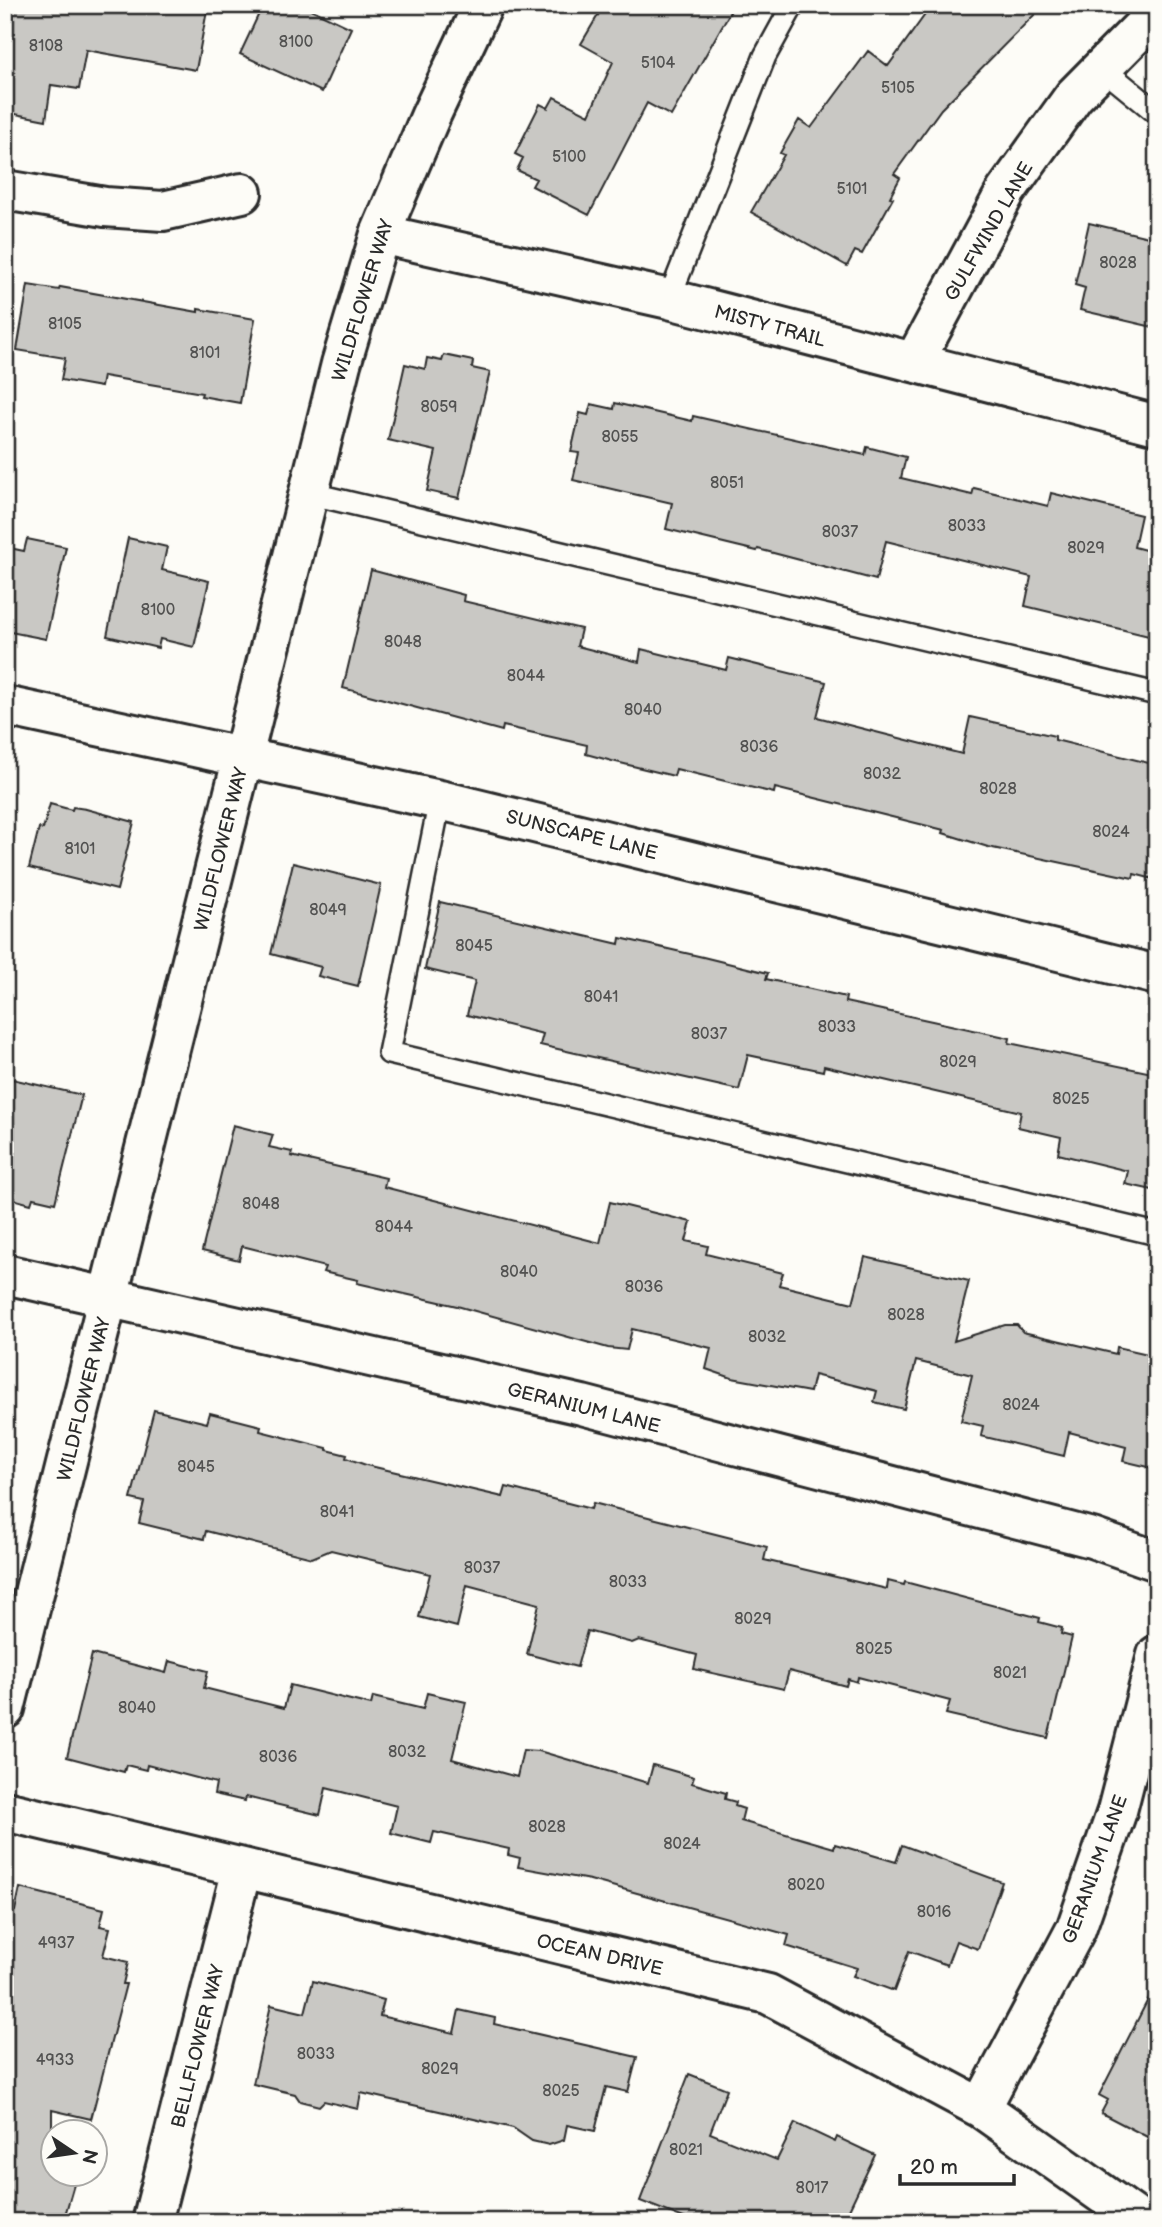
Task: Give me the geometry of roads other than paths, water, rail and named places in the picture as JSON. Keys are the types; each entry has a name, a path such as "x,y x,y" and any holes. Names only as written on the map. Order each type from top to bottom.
{"street":[{"name":"WILDFLOWER WAY","path":"5,1709 341,364 380,234 431,115 483,5"},
{"name":"GULFWIND LANE","path":"914,362 1006,191 1074,96 1157,12"},
{"path":"5,191 105,207 163,211 242,193"},
{"name":"MISTY TRAIL","path":"380,234 669,299 1157,425"},
{"name":"SUNSCAPE LANE","path":"5,706 440,800 1157,975"},
{"name":"GERANIUM LANE","path":"5,1274 582,1405 1092,1538 1157,1560"},
{"name":"GERANIUM LANE","path":"981,2108 1076,1929 1117,1811 1157,1655"},
{"name":"OCEAN DRIVE","path":"5,1811 768,1994 981,2108 1142,2222"},
{"name":"BELLFLOWER WAY","path":"152,2222 242,1869"}],"lane":[{"path":"669,299 765,56 793,5"},
{"path":"1102,68 1157,113"},
{"path":"308,493 1157,694"},
{"path":"440,800 389,1053 1157,1234"}]}
